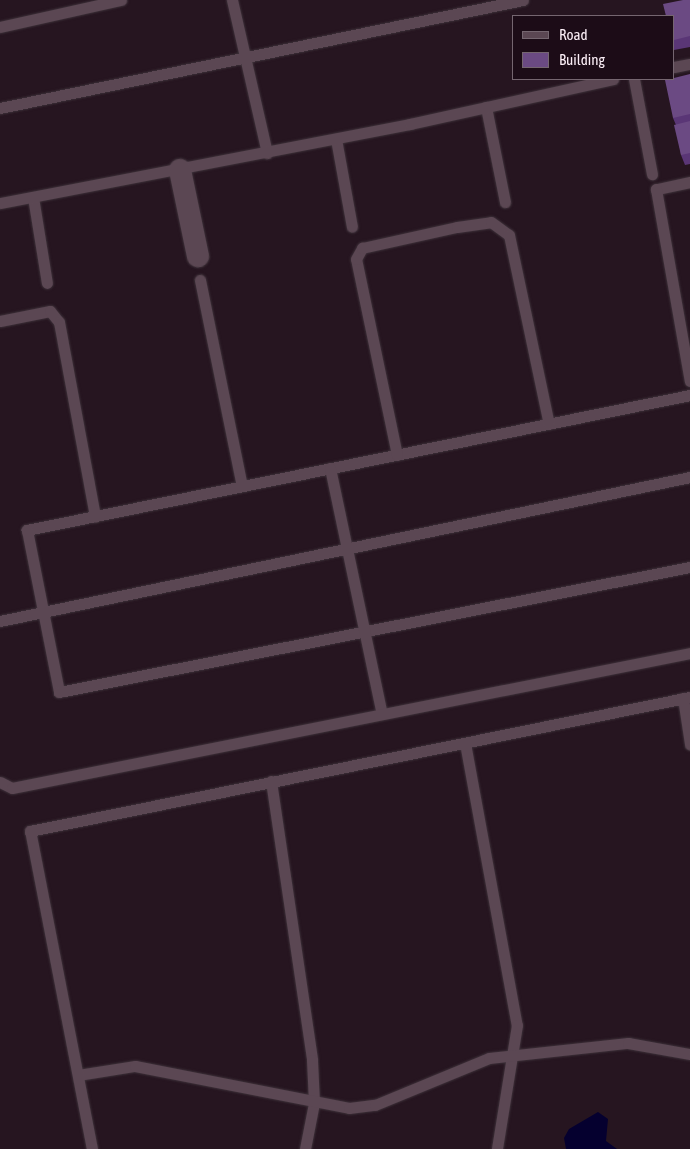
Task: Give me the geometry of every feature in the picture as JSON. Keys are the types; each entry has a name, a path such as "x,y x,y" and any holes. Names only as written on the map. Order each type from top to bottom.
{"street":[{"path":"180,170 198,256"}],"lane":[{"path":"0,27 121,0"},
{"path":"232,0 267,153"},
{"path":"0,108 245,55 523,0"},
{"path":"675,67 690,64"},
{"path":"0,203 267,153 608,80"},
{"path":"634,80 652,174"},
{"path":"486,107 505,202"},
{"path":"336,139 352,227"},
{"path":"690,182 656,189 690,381"},
{"path":"33,197 47,282"},
{"path":"397,455 356,259 362,248 458,227 491,222 510,235 549,424"},
{"path":"200,280 242,486"},
{"path":"0,321 50,311 59,322 95,517"},
{"path":"690,395 27,530 59,692 690,567"},
{"path":"330,468 382,714"},
{"path":"0,621 43,609 690,477"},
{"path":"0,782 12,788 690,653"},
{"path":"92,1149 30,831 686,698 690,744"},
{"path":"465,743 517,1025 515,1057 497,1149"},
{"path":"271,781 312,1060 314,1103 305,1149"},
{"path":"78,1075 136,1066 314,1103 349,1108 374,1105 489,1058 515,1057 628,1043 690,1054"}],"shaded area":[{"path":"598,1112 608,1119 606,1141 617,1149 566,1149 564,1138 569,1129"}],"building":[{"path":"690,0 690,36 675,40 675,15 666,15 663,4"},
{"path":"690,74 690,114 673,118 665,80 675,80 675,78"},
{"path":"690,121 690,153 681,155 674,125"}]}
